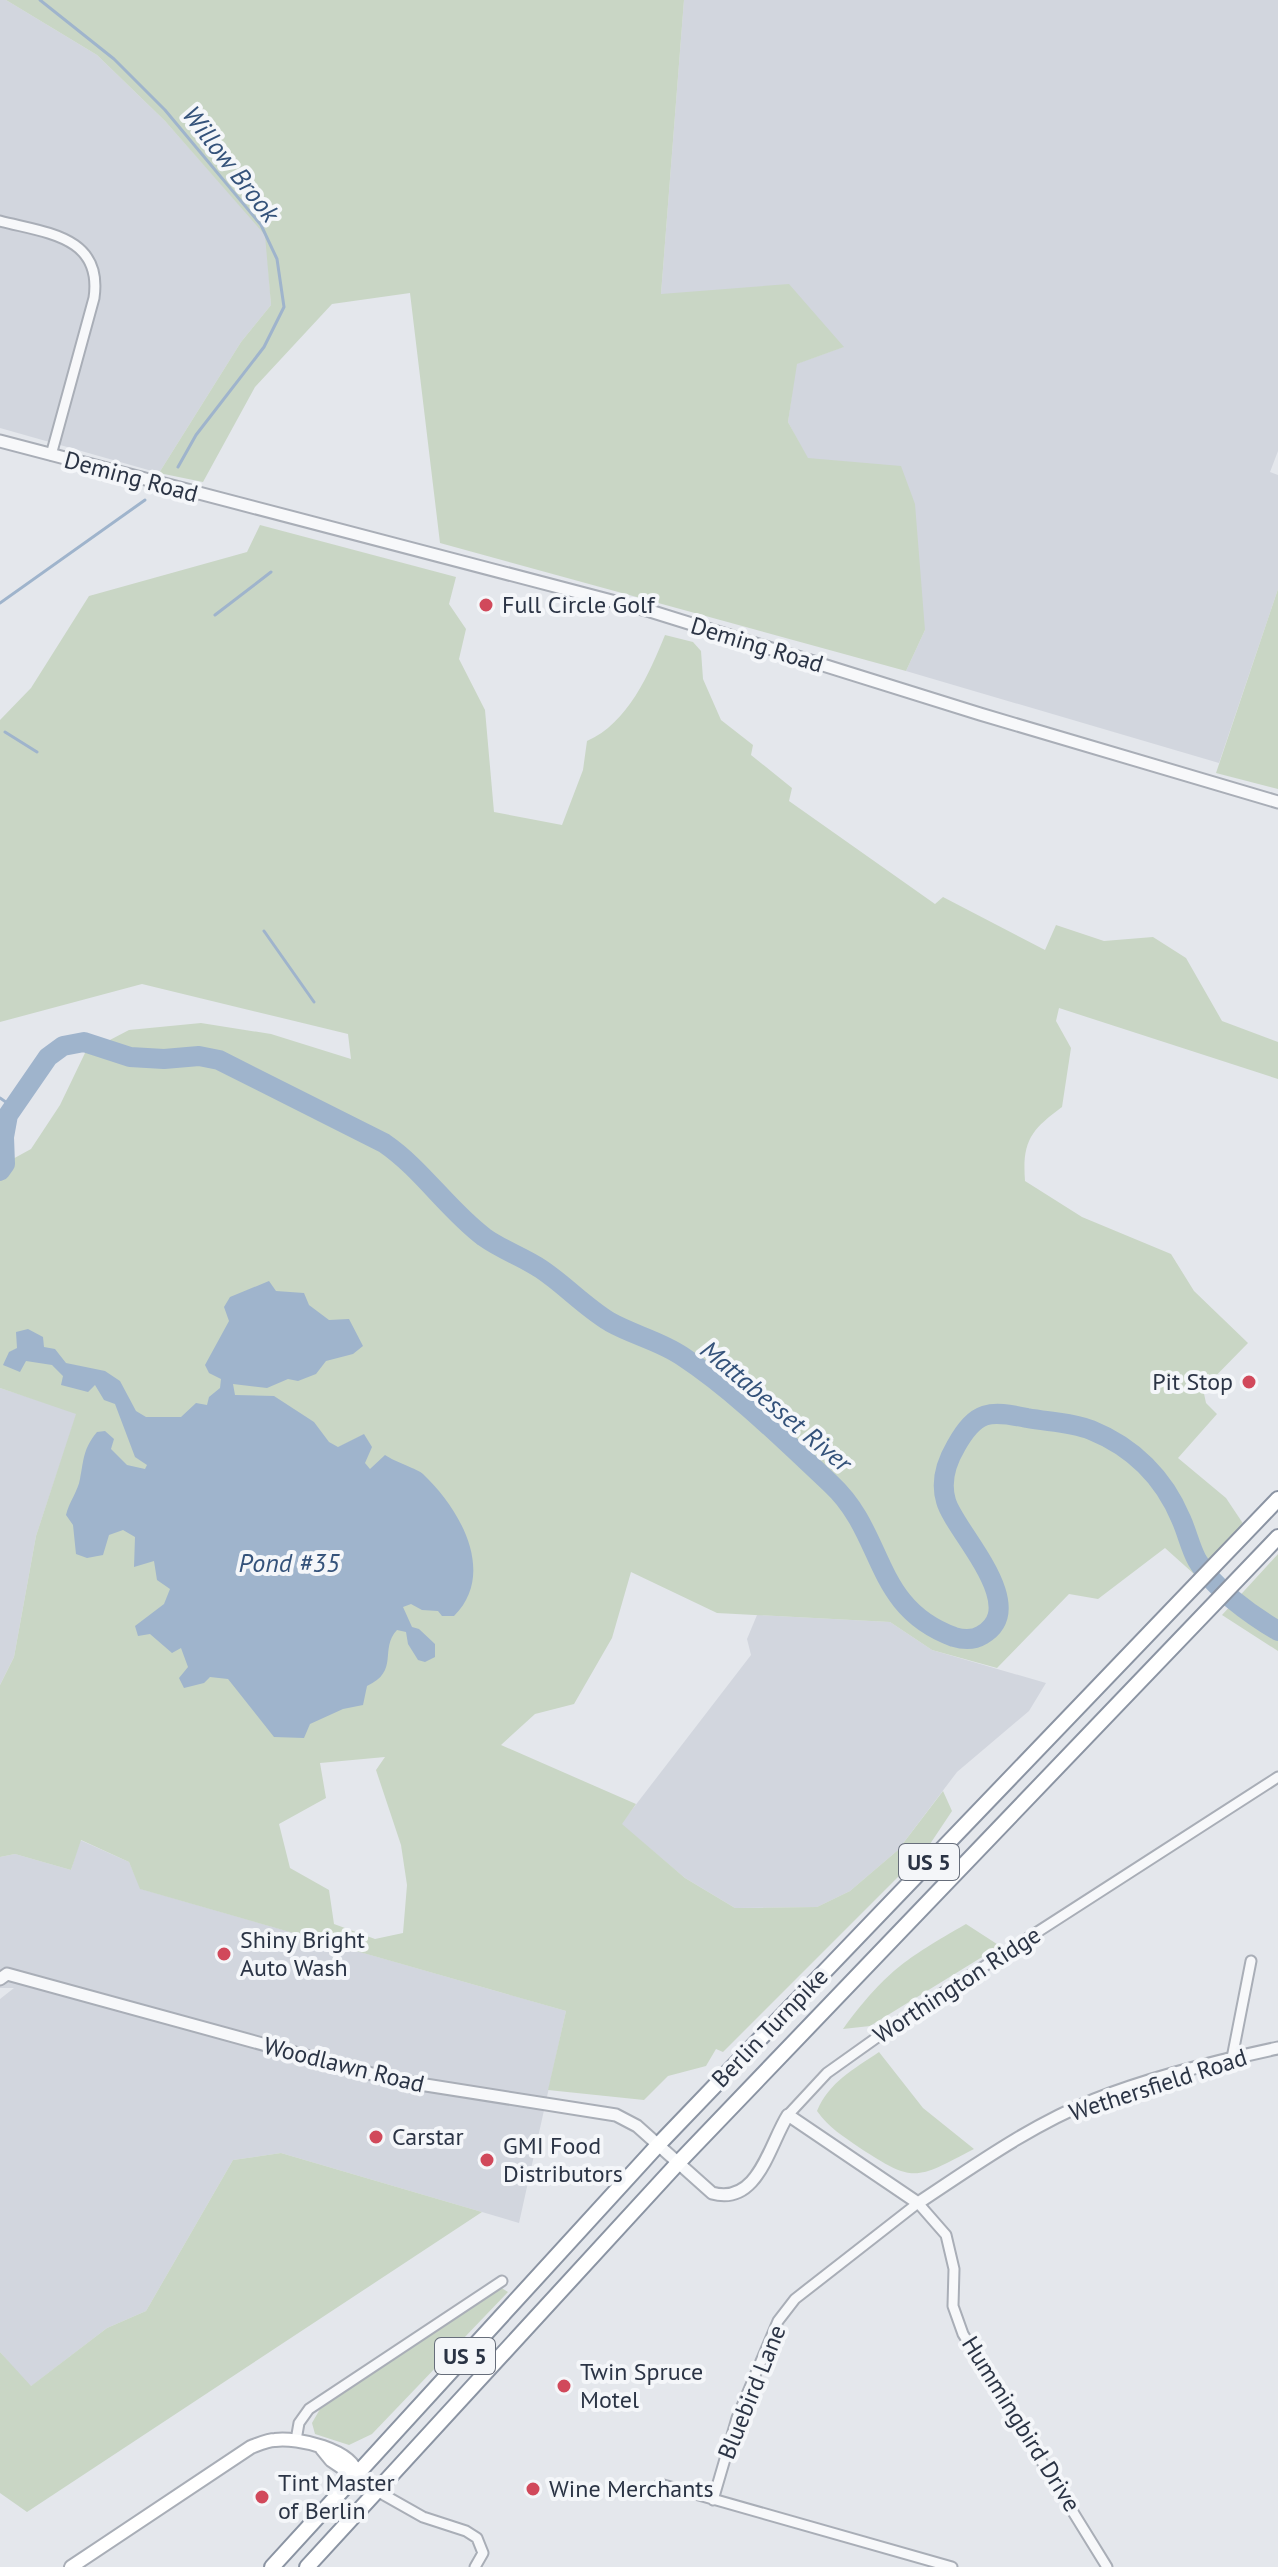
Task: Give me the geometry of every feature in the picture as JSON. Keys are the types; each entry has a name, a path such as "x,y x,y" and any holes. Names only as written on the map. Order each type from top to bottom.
{"highway":[{"name":"Berlin Turnpike","path":"272,2567 658,2145 1278,1499"},
{"name":"Berlin Turnpike","path":"307,2567 678,2163 1278,1537"}],"main road":[{"path":"71,2567 251,2447 273,2439 296,2440 336,2451 350,2460 357,2474 377,2491"}],"street":[{"path":"0,221 71,242 90,260 95,273 94,298 51,455"},
{"name":"Deming Road","path":"0,441 650,611 995,719 1278,802"},
{"name":"Worthington Ridge","path":"678,2163 712,2193 735,2195 754,2182 788,2115 827,2073 907,2016 1278,1777"},
{"path":"1232,2058 1251,1961"},
{"name":"Woodlawn Road","path":"2,1975 394,2080 616,2115 678,2163"},
{"name":"Wethersfield Road","path":"918,2203 1051,2120 1094,2100 1232,2058 1278,2048"},
{"name":"Hummingbird Drive","path":"788,2115 918,2203 946,2235 954,2269 953,2306 963,2334 1107,2567"},
{"name":"Bluebird Lane","path":"713,2500 737,2418 778,2321 795,2299 918,2203"},
{"path":"296,2440 299,2423 309,2409 502,2281"},
{"path":"660,2484 952,2567"},
{"path":"377,2491 423,2517 466,2531 477,2538 483,2553 475,2567"}],"shaded area":[{"path":"0,0 6,0 97,55 165,121 266,235 271,305 241,342 159,473 0,428"},
{"path":"684,0 1278,0 1278,451 1270,472 1278,475 1278,589 1219,763 906,671 925,630 807,458 788,422 796,364 843,347 661,294"},
{"path":"0,1388 77,1413 36,1536 14,1657 0,1685"},
{"path":"757,1615 890,1622 932,1650 1046,1683 1029,1711 957,1772 898,1850 850,1891 817,1907 735,1908 685,1878 621,1824 751,1655 747,1639"},
{"path":"80,1840 129,1862 141,1889 566,2011 519,2223 281,2153 233,2160 146,2311 107,2328 30,2387 0,2352 0,1999 14,1988 0,1988 0,1857 15,1854 71,1870"}],"green space":[{"path":"6,0 684,0 661,294 789,284 844,347 797,364 788,422 808,458 901,466 915,504 925,630 906,671 440,543 410,293 332,304 255,387 203,482 159,473 241,342 271,305 265,235 165,121 97,55"},
{"path":"260,525 456,577 449,604 466,629 459,659 485,710 494,812 562,825 583,770 587,741 601,733 625,710 644,681 665,635 693,642 701,651 703,679 721,720 753,745 751,755 792,788 789,801 935,904 943,897 1045,950 1056,925 1104,941 1153,937 1186,958 1222,1021 1278,1042 1278,1079 1059,1008 1056,1021 1071,1048 1062,1107 1036,1130 1025,1156 1025,1181 1082,1217 1171,1254 1194,1291 1248,1343 1203,1389 1206,1403 1217,1414 1178,1458 1226,1498 1244,1525 1194,1574 1165,1548 1098,1599 1069,1594 997,1668 932,1650 890,1622 717,1613 631,1572 612,1638 574,1704 535,1714 501,1745 636,1804 622,1824 685,1878 735,1908 817,1907 850,1891 898,1850 943,1791 952,1811 928,1847 723,2052 716,2049 706,2066 668,2076 644,2100 548,2090 566,2011 140,1889 129,1862 81,1840 71,1870 15,1854 0,1857 0,1685 14,1657 36,1536 76,1414 0,1388 0,1166 31,1149 60,1105 85,1053 129,1030 201,1023 271,1034 351,1059 348,1034 142,984 0,1022 0,720 31,688 89,596 247,552","holes":["385,1757 376,1770 401,1845 407,1885 403,1933 375,1939 334,1924 329,1890 290,1868 279,1824 326,1798 320,1763"]},
{"path":"1278,589 1278,789 1216,773"},
{"path":"1278,1554 1278,1651 1222,1615"},
{"path":"966,1924 1000,1946 870,2026 843,2029 871,1993 897,1968"},
{"path":"879,2052 923,2108 974,2149 927,2171 905,2172 878,2160 826,2122 817,2111 828,2092 843,2077"},
{"path":"281,2153 482,2212 27,2512 0,2493 0,2352 31,2386 107,2328 146,2311 233,2160"},
{"path":"500,2287 508,2292 372,2434 349,2445 315,2434 312,2423 320,2409"}],"water":[{"name":"Pond #35","path":"269,1281 276,1291 304,1293 309,1305 329,1320 349,1319 363,1346 353,1354 326,1361 316,1374 298,1381 288,1379 267,1388 233,1384 235,1395 274,1396 314,1422 329,1442 338,1447 364,1434 372,1447 365,1463 370,1469 385,1455 420,1472 450,1505 468,1542 473,1561 467,1599 454,1616 442,1616 438,1611 422,1610 411,1604 403,1607 412,1627 419,1629 435,1644 435,1657 425,1662 418,1660 408,1644 406,1632 397,1630 389,1645 383,1674 367,1686 363,1705 343,1709 310,1724 304,1738 274,1737 228,1679 210,1677 204,1683 184,1688 179,1678 188,1667 181,1648 172,1653 150,1634 138,1636 135,1626 164,1604 170,1589 157,1580 154,1561 134,1567 135,1537 123,1530 109,1535 103,1555 87,1558 76,1554 73,1525 66,1515 79,1483 87,1449 97,1432 105,1431 114,1439 111,1449 127,1465 145,1469 147,1465 135,1457 115,1404 104,1400 95,1385 88,1392 61,1385 63,1376 52,1365 26,1361 20,1372 3,1365 9,1352 17,1348 16,1332 28,1329 43,1337 44,1347 55,1349 66,1363 105,1371 120,1381 136,1411 146,1417 181,1417 196,1403 207,1405 209,1397 220,1388 221,1379 209,1373 205,1365 229,1321 224,1307 230,1297"}],"waterway":[{"name":"Willow Brook","path":"40,0 114,59 165,110 261,225 277,259 284,307 264,347 196,435 178,467"},
{"name":"Willow Brook","path":"0,603 145,500"},
{"path":"215,615 271,572"},
{"path":"5,732 37,752"},
{"path":"264,931 314,1002"},
{"name":"Mattabesset River","path":"0,1171 5,1164 4,1137 8,1115 48,1057 63,1046 84,1042 130,1057 164,1059 199,1056 219,1060 384,1143 484,1237 541,1269 610,1322 674,1351 721,1385 795,1450 849,1504 894,1589 908,1608 927,1624 954,1637 969,1639 982,1635 995,1622 999,1606 995,1588 952,1514 944,1494 944,1479 952,1452 970,1425 985,1416 1003,1414 1083,1427 1106,1437 1133,1455 1166,1490 1195,1555 1213,1581 1233,1600 1278,1631"},
{"name":"Willow Brook","path":"0,1098 13,1107"}],"place":[{"name":"Full Circle Golf","path":"486,605"},
{"name":"Pit Stop","path":"1249,1382"},
{"name":"Shiny Bright Auto Wash","path":"224,1954"},
{"name":"Carstar","path":"376,2137"},
{"name":"GMI Food Distributors","path":"487,2160"},
{"name":"Twin Spruce Motel","path":"564,2386"},
{"name":"Wine Merchants","path":"533,2489"},
{"name":"Tint Master of Berlin","path":"262,2497"}]}
